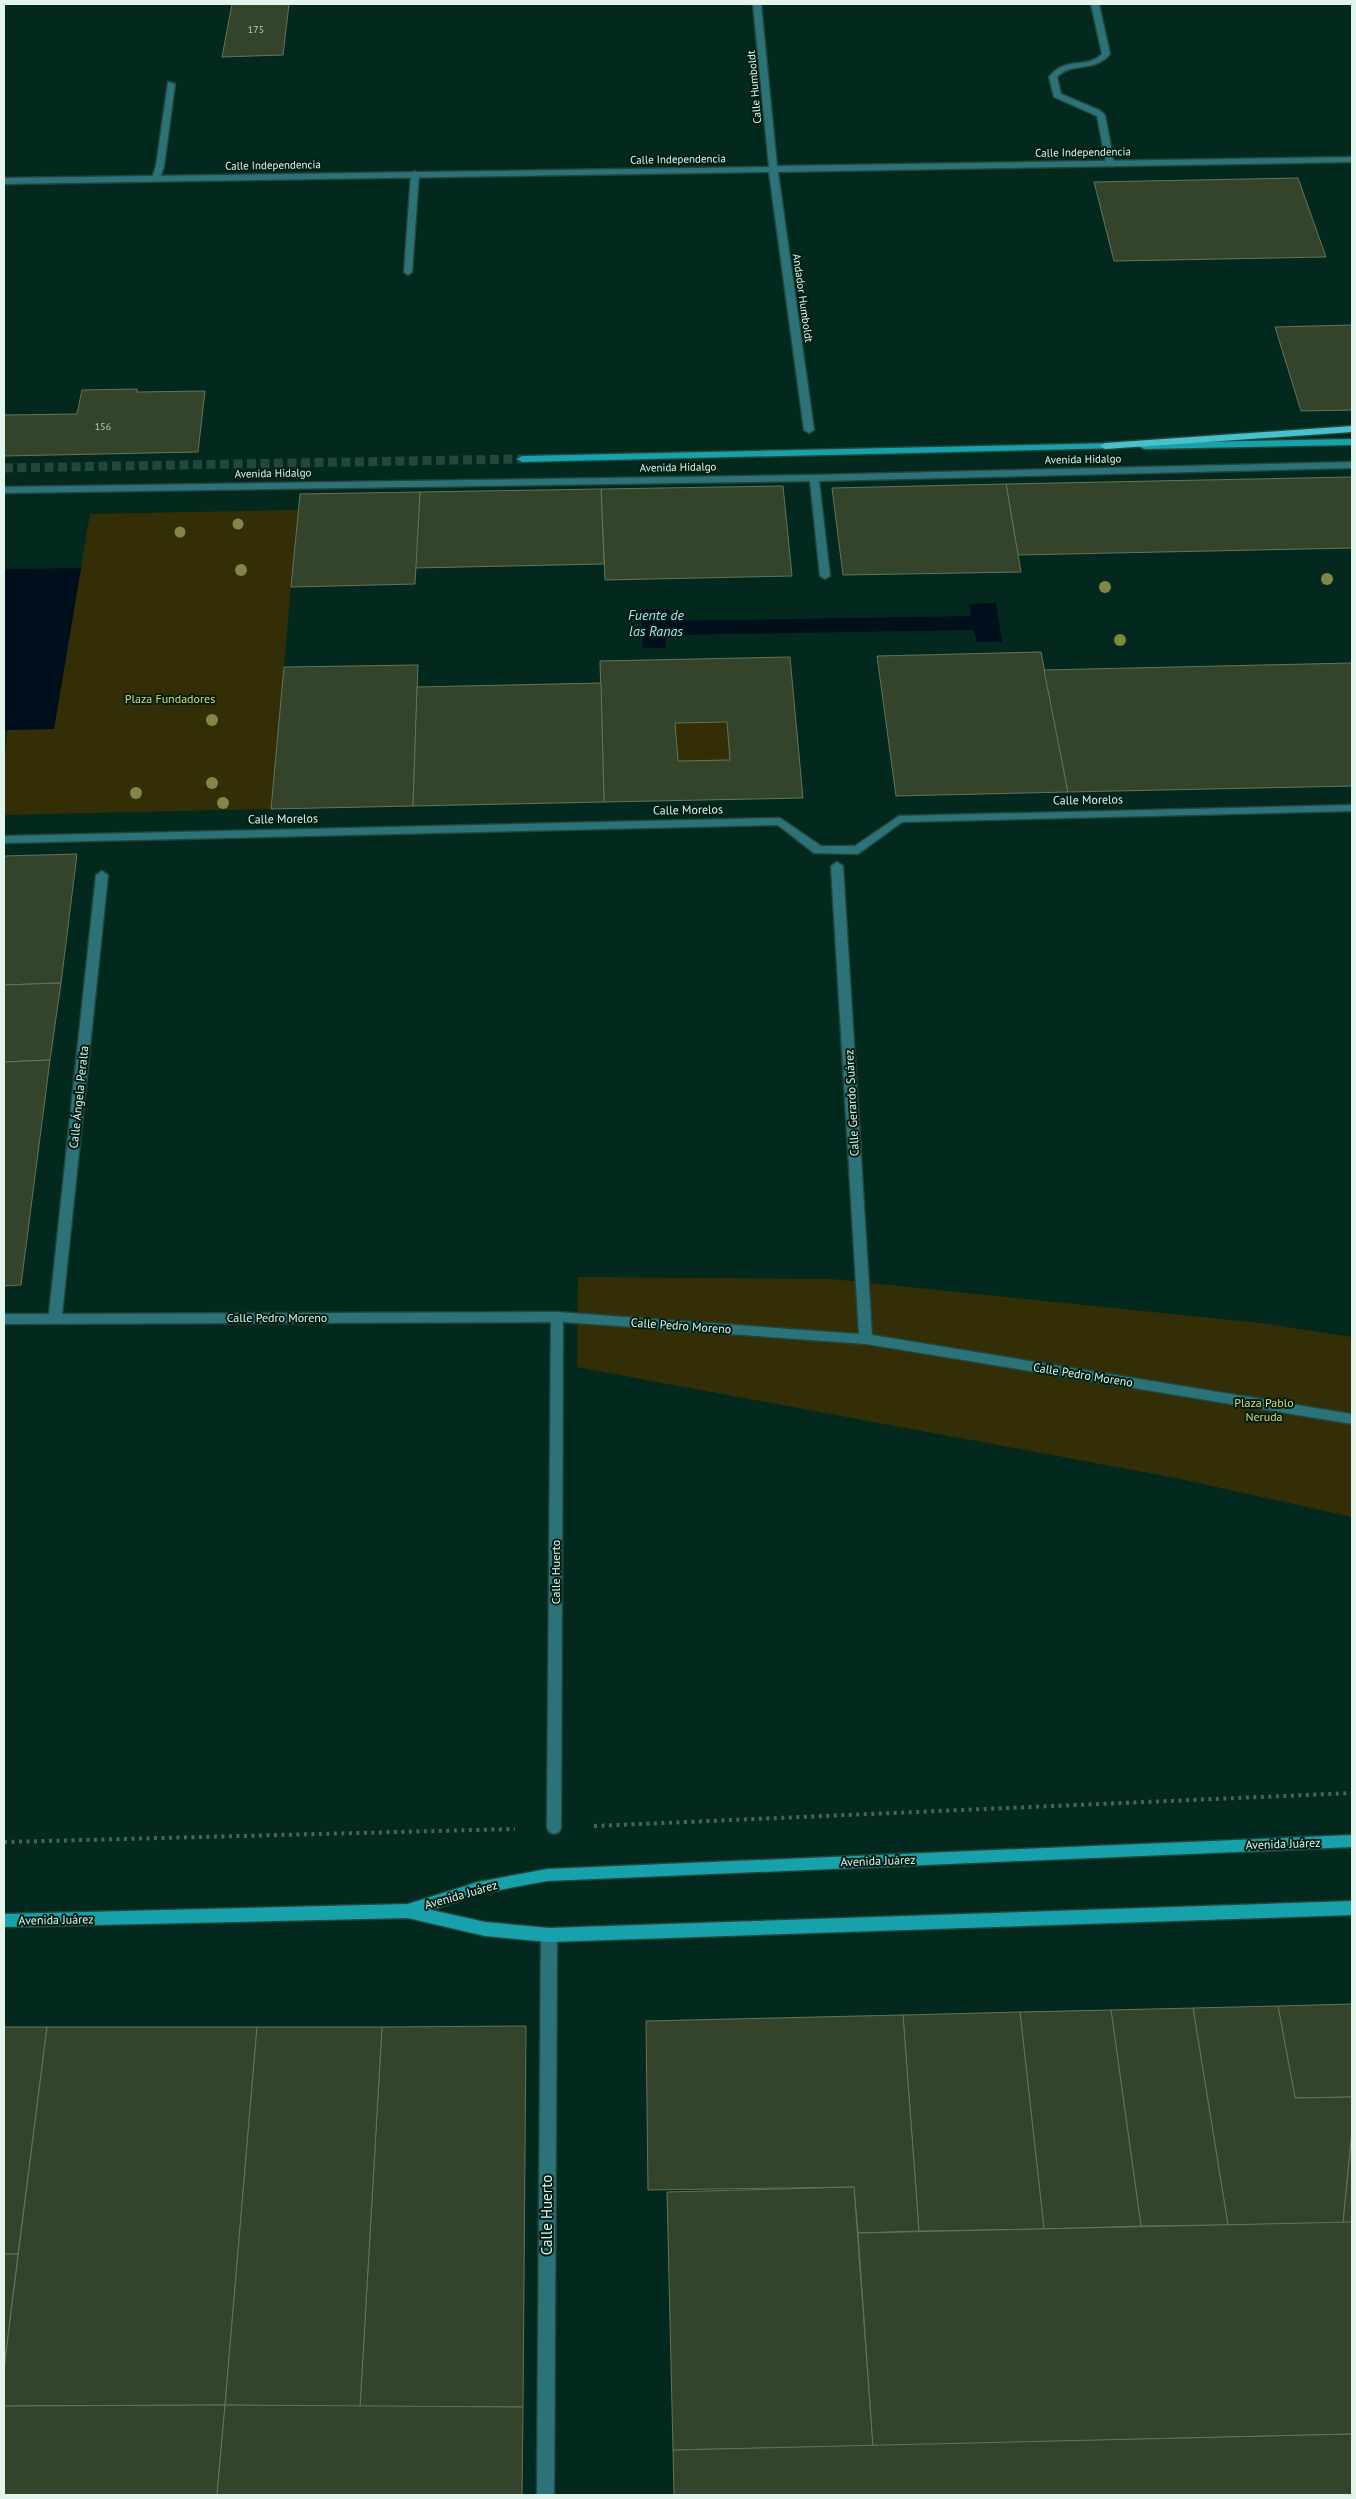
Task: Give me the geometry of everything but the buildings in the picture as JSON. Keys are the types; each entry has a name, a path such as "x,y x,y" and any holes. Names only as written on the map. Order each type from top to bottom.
{"main road":[{"path":"1106,446 1352,429"},
{"name":"Avenida Hidalgo","path":"522,459 1352,442"},
{"name":"Avenida Juárez","path":"408,1911 478,1888 548,1875 1352,1841"},
{"name":"Avenida Juárez","path":"4,1921 408,1911 485,1929 549,1935 1352,1908"}],"street":[{"name":"Calle Humboldt","path":"758,4 773,169"},
{"path":"1095,4 1106,54 1098,62 1062,68 1053,77 1056,95 1068,103 1093,109 1101,115 1110,163"},
{"path":"156,178 160,166 171,84"},
{"name":"Calle Independencia","path":"4,181 1352,160"},
{"name":"Andador Humboldt","path":"773,169 809,430"},
{"path":"408,272 415,174"},
{"name":"Avenida Hidalgo","path":"4,490 814,478 1352,465"},
{"path":"814,478 825,576"},
{"name":"Calle Morelos","path":"4,840 780,822 818,850 858,850 899,819 1352,808"},
{"name":"Calle Gerardo Suárez","path":"837,866 866,1340"},
{"name":"Calle Ángela Peralta","path":"55,1318 102,875"},
{"name":"Calle Pedro Moreno","path":"4,1319 557,1317 866,1340 1352,1419"},
{"name":"Calle Huerto","path":"554,1828 557,1317"},
{"name":"Calle Huerto","path":"545,2495 549,1935"}],"path":[{"path":"4,1842 554,1828 1352,1793"}],"green space":[{"name":"Plaza Fundadores","path":"298,510 271,809 4,815 4,755 8,730 54,729 90,514"},
{"path":"727,722 730,760 678,761 675,723"},
{"name":"Plaza Pablo Neruda","path":"578,1277 831,1279 1260,1323 1352,1337 1352,1517 1176,1478 577,1367"}],"water":[{"path":"81,568 54,729 4,730 4,569"},
{"name":"Fuente de las Ranas","path":"996,603 1002,642 977,642 974,630 666,635 666,648 643,648 641,609 669,609 670,621 971,616 969,604"}],"tunnel":[{"path":"4,468 522,459"}]}
